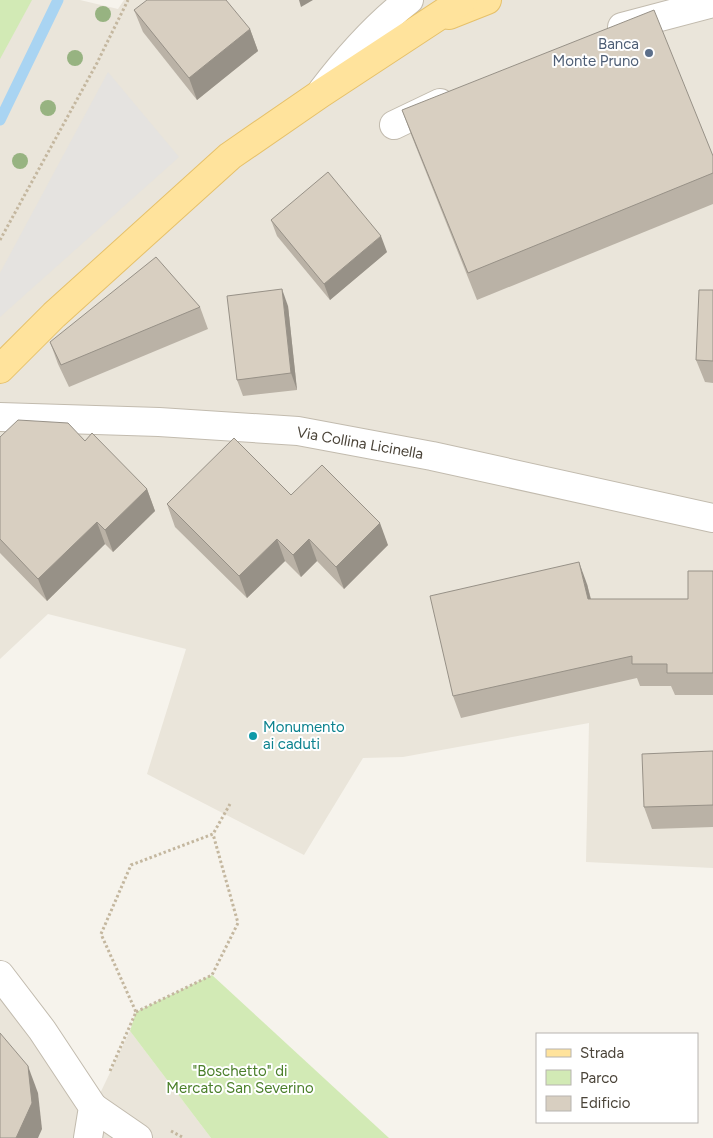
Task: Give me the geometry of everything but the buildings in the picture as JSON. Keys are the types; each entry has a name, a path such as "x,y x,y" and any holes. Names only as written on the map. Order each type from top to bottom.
{"main road":[{"path":"0,369 54,315 230,156 463,0"},
{"path":"433,21 487,0"}],"street":[{"path":"320,94 346,60 390,15 409,0"},
{"path":"598,33 713,3"},
{"path":"394,125 461,92"},
{"name":"Via Collina Licinella","path":"0,416 298,430 432,456 713,518"},
{"path":"0,975 42,1030 93,1107 138,1138"},
{"path":"88,1138 93,1107"}],"path":[{"path":"0,240 97,63 128,0"},
{"path":"136,1012 101,934 131,865 213,834 230,804"},
{"path":"93,1107 136,1012 212,975 238,924 213,834"}],"shaded area":[{"path":"0,0 80,0 118,9 124,0 713,0 713,868 586,862 589,723 403,757 363,758 304,855 147,774 186,649 48,614 0,659"},
{"path":"108,72 179,157 0,317 0,273"},
{"path":"0,975 94,1106 130,1031 211,1138 0,1138"}],"green space":[{"path":"0,0 32,0 0,59"},
{"name":"\"Boschetto\" di Mercato San Severino","path":"212,975 389,1138 211,1138 130,1031 136,1012"}],"waterway":[{"path":"0,120 58,0"}],"place":[{"name":"Banca Monte Pruno","path":"649,53"},
{"name":"Monumento ai caduti","path":"253,736"}]}
